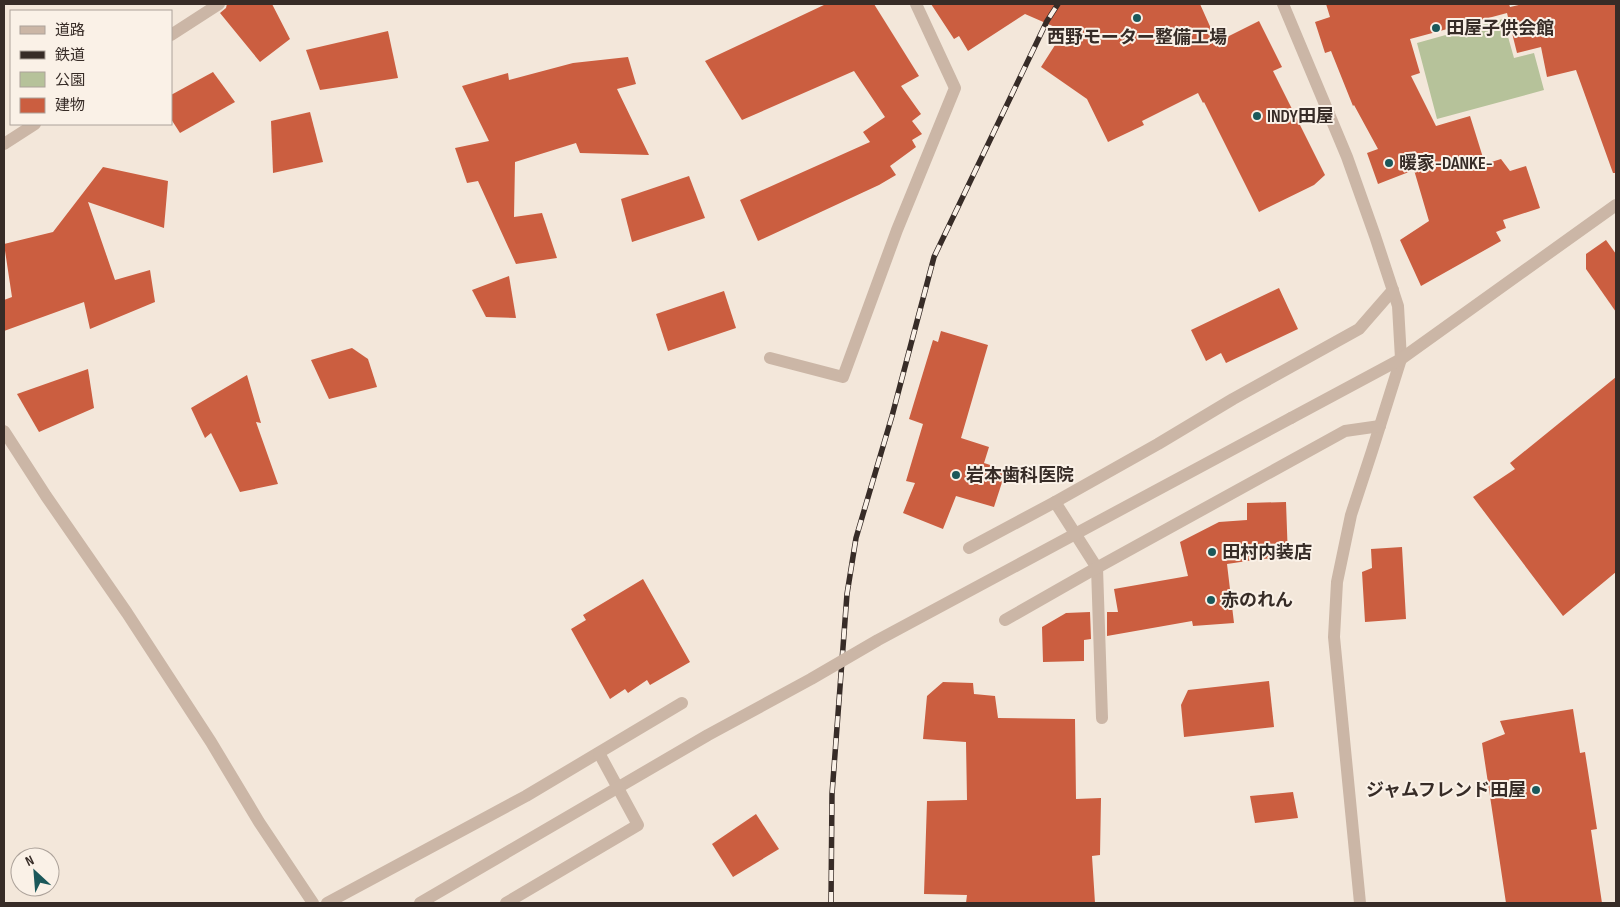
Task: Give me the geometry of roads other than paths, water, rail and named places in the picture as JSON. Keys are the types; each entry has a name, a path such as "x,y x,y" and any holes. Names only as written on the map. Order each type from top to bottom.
{"street":[{"path":"172,34 219,4"},
{"path":"770,358 843,377 897,230 955,88 916,4"},
{"path":"1283,4 1347,157 1398,306 1401,359 1351,515 1337,582 1335,647 1360,903"},
{"path":"4,144 32,125"},
{"path":"420,903 700,740 878,640 1401,359 1616,205"},
{"path":"969,548 1055,502 1359,329 1393,290"},
{"path":"1005,620 1345,431 1380,426"},
{"path":"4,432 127,612 211,742 259,822 313,903"},
{"path":"1055,502 1094,569 1102,718"},
{"path":"327,903 526,796 682,703"},
{"path":"506,903 638,825 598,753"}],"railway":[{"path":"831,903 832,794 847,594 856,538 892,416 934,257 1047,21 1058,4"}],"place":[{"name":"西野モーター整備工場","path":"1137,18"},
{"name":"田屋子供会館","path":"1436,28"},
{"name":"INDY田屋","path":"1257,116"},
{"name":"暖家-DANKE-","path":"1389,163"},
{"name":"岩本歯科医院","path":"956,475"},
{"name":"田村内装店","path":"1212,552"},
{"name":"赤のれん","path":"1211,600"},
{"name":"ジャムフレンド田屋","path":"1536,790"}]}
